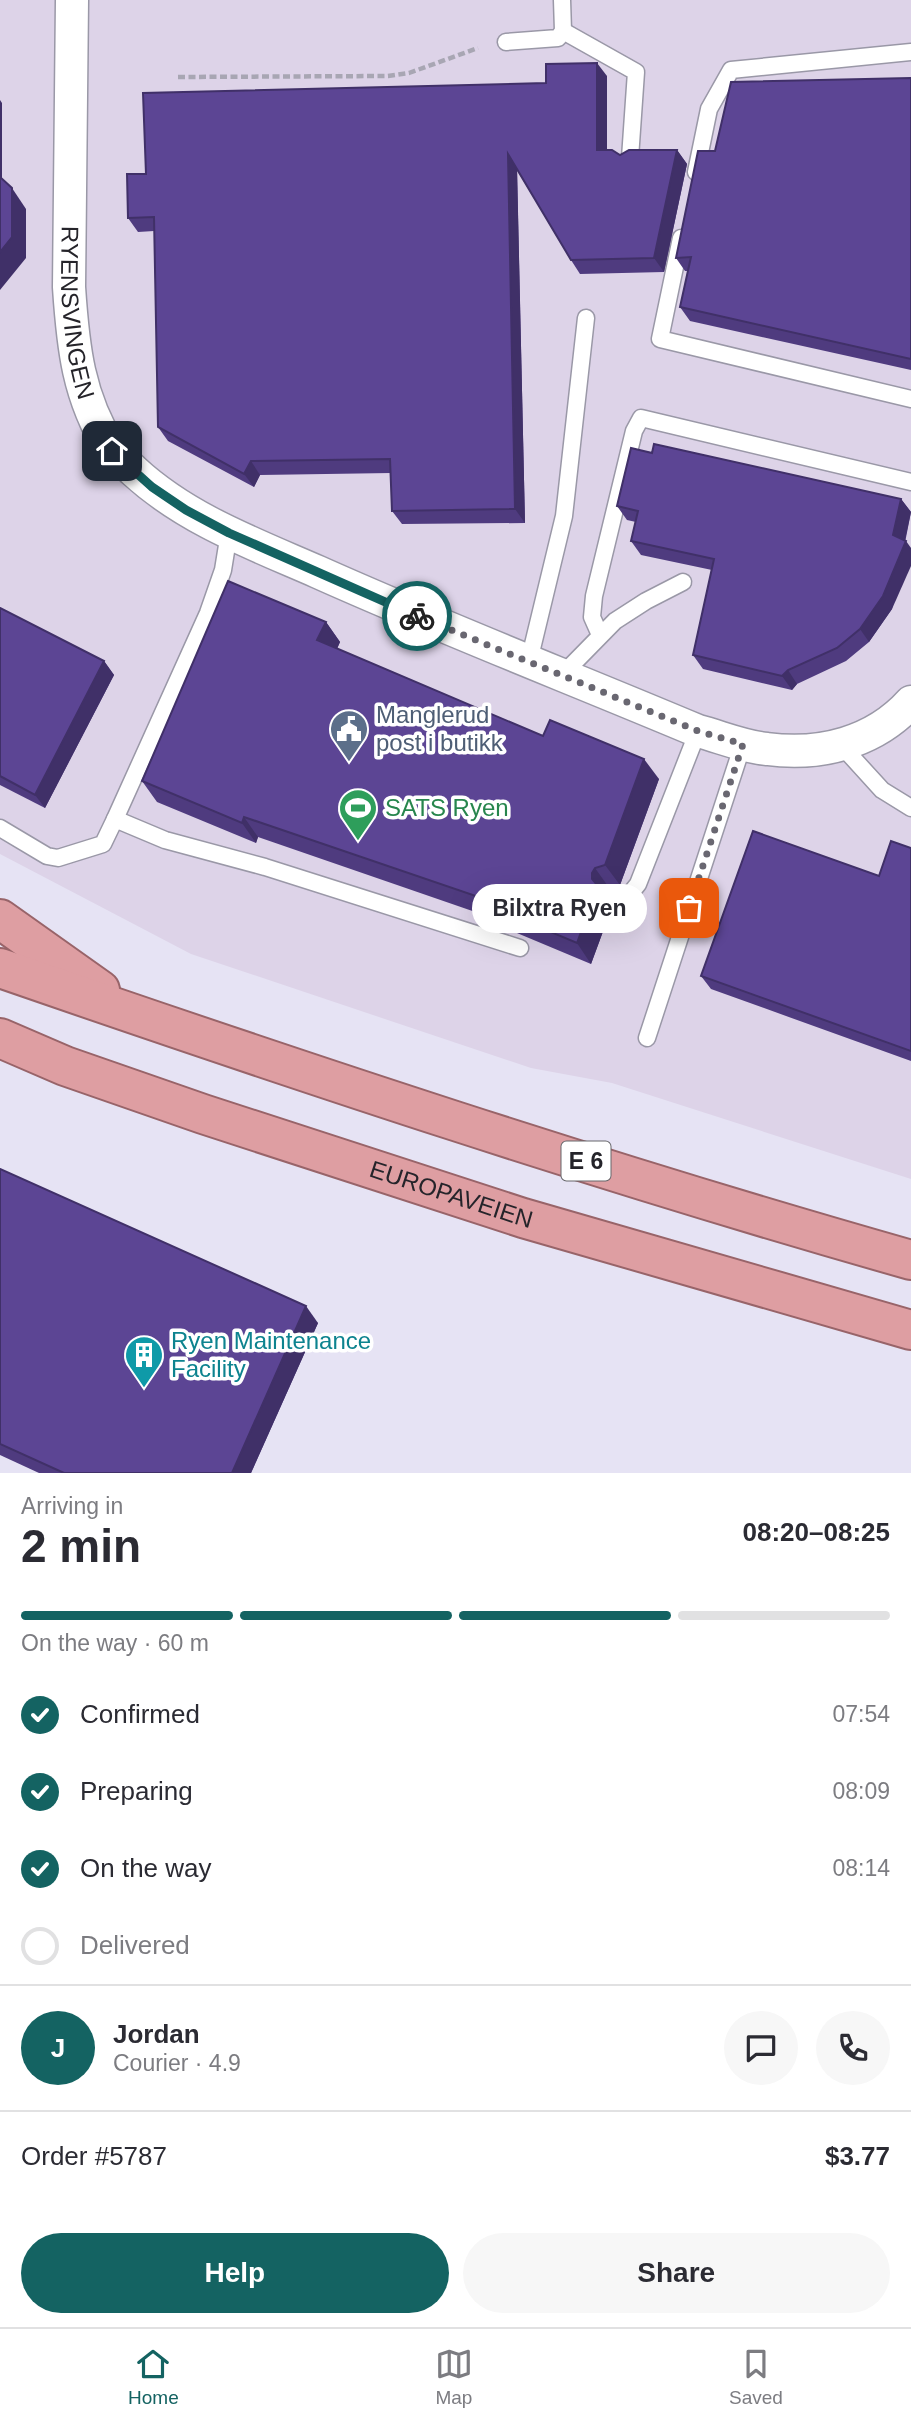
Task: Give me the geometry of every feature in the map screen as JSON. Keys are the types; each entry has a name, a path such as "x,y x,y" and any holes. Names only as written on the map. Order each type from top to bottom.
{"highway":[{"name":"E 6","path":"0,919 136,1015"},
{"name":"E 6","path":"0,968 262,1058 792,1226 911,1260"},
{"name":"EUROPAVEIEN","path":"0,1038 65,1066 203,1114 523,1218 911,1330"},
{"path":"0,1051 65,1066"}],"street":[{"name":"RYENSVINGEN","path":"72,0 69,287 72,332 84,395 112,451 152,487 186,510 229,533 413,615 698,731 743,744 766,749 808,751 850,744 880,729 911,702"}],"lane":[{"path":"506,42 558,38 563,31 562,0"},
{"path":"563,31 636,72 630,158"},
{"path":"692,190 709,109 730,70 911,52"},
{"path":"686,217 660,339 911,399"},
{"path":"529,661 564,516 586,318"},
{"path":"600,635 592,617 594,596 634,431 641,418 911,482"},
{"path":"0,828 47,856 58,858 103,844 208,613 223,570 229,533"},
{"path":"563,674 615,621 683,582"},
{"path":"616,897 630,894 638,884 698,731"},
{"path":"647,1038 743,744"},
{"path":"841,745 882,790 911,808"},
{"path":"115,818 165,840 278,871 520,948"}],"path":[{"path":"178,77 388,76 409,72 480,47 506,42"}],"shaded area":[{"path":"0,0 911,0 911,1179 612,1083 531,1068 191,954 0,854"}],"building":[{"path":"597,63 597,150 612,150 620,155 629,150 677,150 654,258 571,260 508,154 515,509 392,511 390,459 251,461 244,474 158,427 154,217 128,218 127,174 146,174 143,93 546,83 546,64"},
{"path":"911,78 911,359 680,307 691,257 676,258 698,151 715,151 731,82"},
{"path":"0,177 12,188 12,237 0,252"},
{"path":"654,444 901,499 893,535 906,541 883,596 860,629 837,648 788,670 782,676 693,655 714,559 631,541 638,511 617,506 631,448 652,453"},
{"path":"228,581 326,622 317,640 543,736 550,720 644,759 605,865 595,868 592,873 592,879 598,886 577,943 474,900 476,896 244,817 242,823 142,781"},
{"path":"0,608 104,661 35,795 0,776"},
{"path":"753,831 879,876 891,841 911,848 911,1051 701,976"},
{"name":"Ryen Maintenance Facility","path":"0,1169 306,1306 232,1473 64,1473 0,1444"}],"way so far":[{"path":"417,616 698,731 743,744 689,908"}],"place":[{"name":"Manglerud post i butikk","path":"349,763"},
{"name":"SATS Ryen","path":"358,842"},
{"name":"Bilxtra Ryen","path":"689,908"},
{"name":"Ryen Maintenance Facility","path":"144,1389"}],"route":[{"path":"112,451 152,487 186,510 229,533 417,616"}]}
